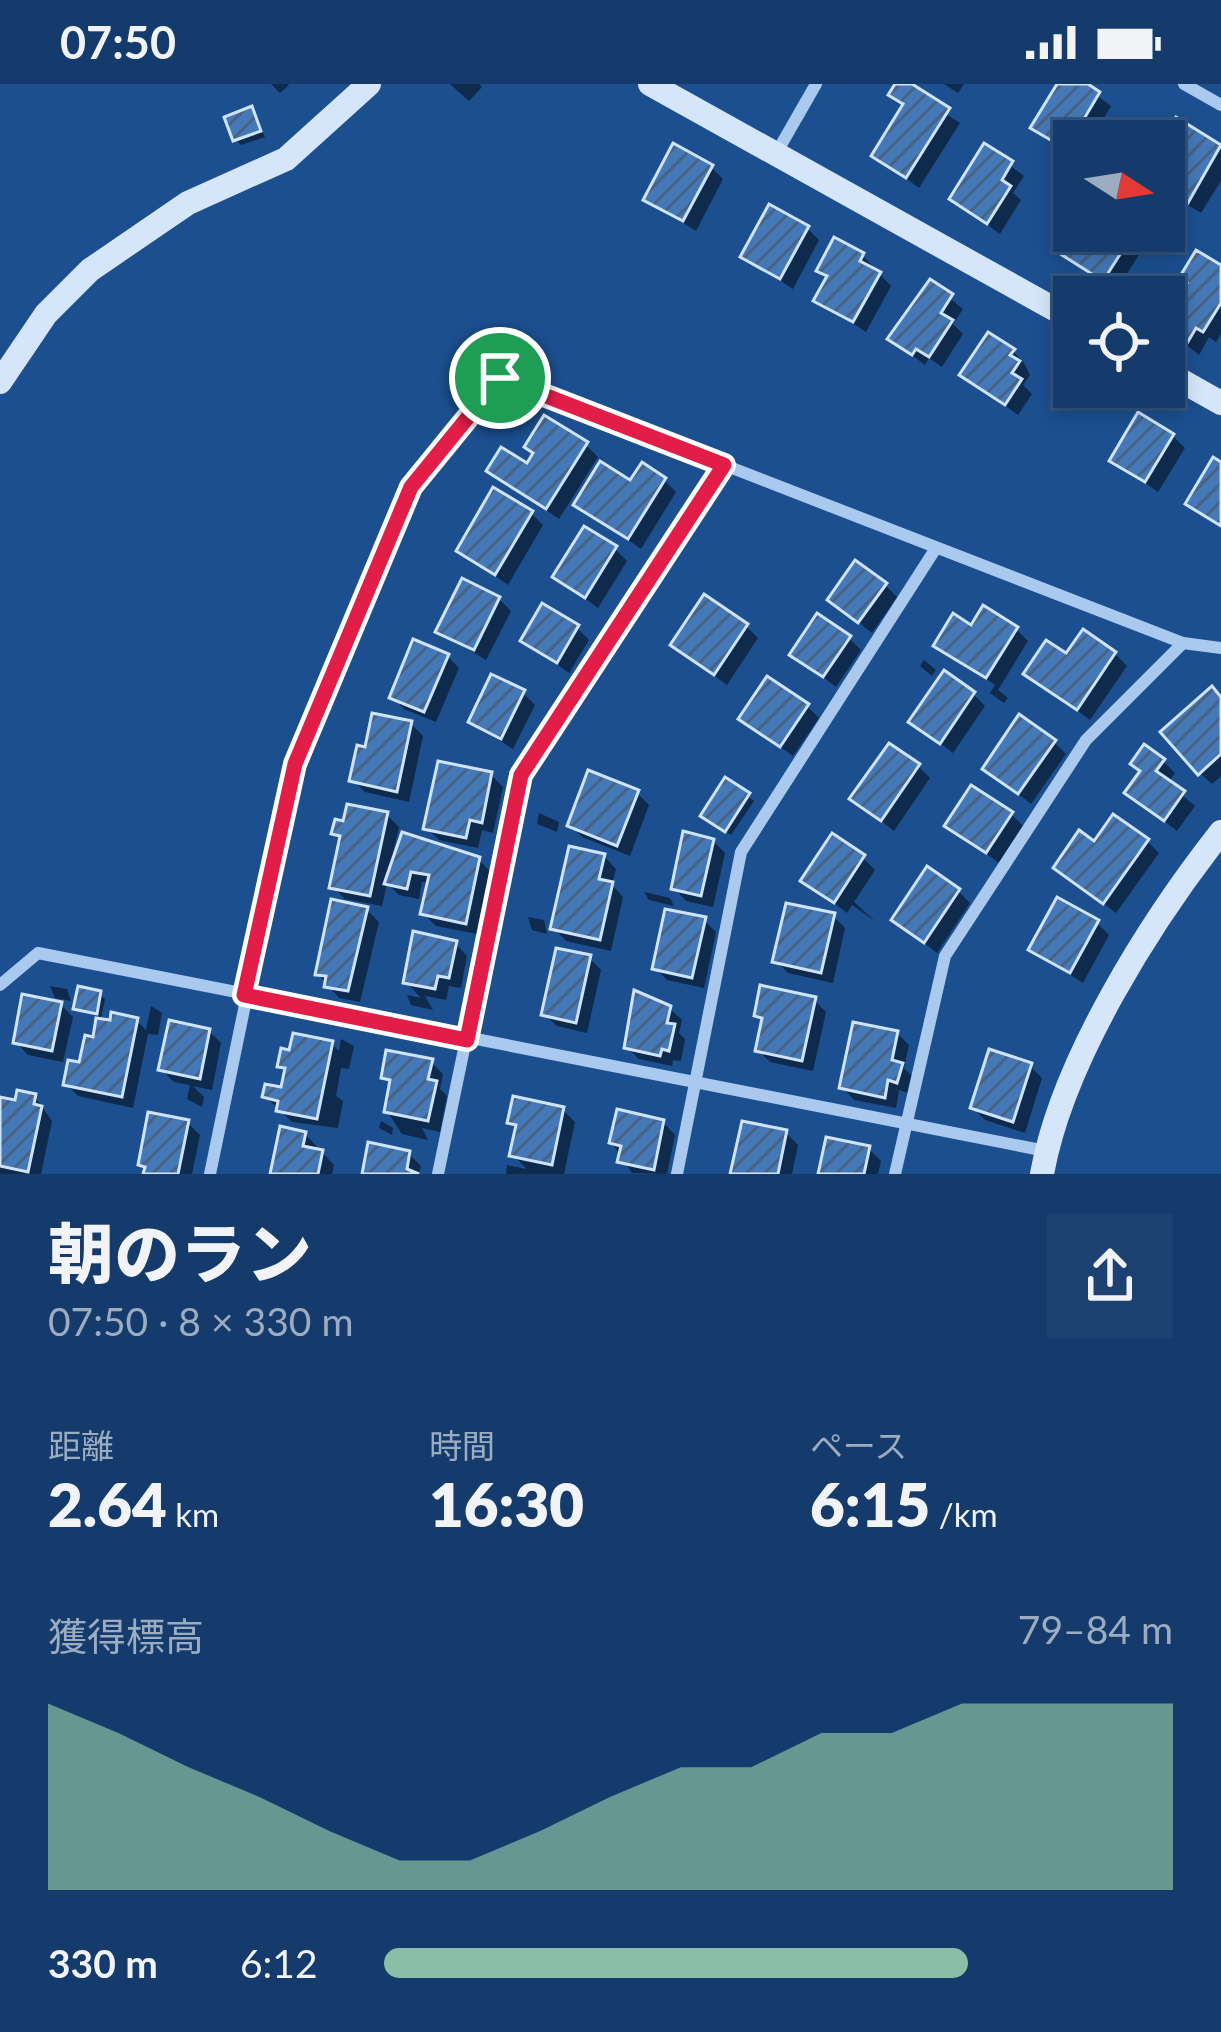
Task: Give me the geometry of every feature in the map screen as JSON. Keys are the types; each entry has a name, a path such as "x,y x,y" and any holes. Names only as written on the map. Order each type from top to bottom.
{"street":[{"path":"0,382 46,314 90,270 173,211 286,159 369,84"},
{"path":"650,84 1053,308"},
{"path":"777,152 816,84"},
{"path":"1184,84 1221,105"},
{"path":"210,1174 295,764 411,487 500,378 1183,643 1221,648"},
{"path":"1185,383 1221,403"},
{"path":"438,1174 521,775 724,465"},
{"path":"677,1174 741,852 936,548"},
{"path":"895,1174 945,956 1086,740 1183,643"},
{"path":"0,985 38,952 903,1125 1044,1163 1093,1036 1150,927 1221,832"}],"building":[{"path":"895,84 912,84 950,108 906,178 871,156 903,104 888,95"},
{"path":"1057,84 1088,84 1100,92 1083,120 1053,120 1053,141 1030,128"},
{"path":"252,106 261,131 233,141 224,117"},
{"path":"1185,123 1221,145 1185,201"},
{"path":"673,143 713,165 683,221 643,200"},
{"path":"984,143 1013,161 1002,180 1011,186 987,224 949,199"},
{"path":"769,204 809,226 780,279 740,257"},
{"path":"834,237 864,253 860,261 881,272 853,322 813,301 827,276 816,271"},
{"path":"1196,250 1221,265 1221,303 1203,332 1196,328 1186,345 1187,283 1180,276"},
{"path":"1122,252 1106,276 1095,276 1062,255"},
{"path":"930,279 953,294 941,313 953,320 929,357 916,349 912,355 887,339"},
{"path":"988,332 1015,349 1010,355 1020,361 1012,373 1022,379 1005,405 959,375"},
{"path":"1138,412 1174,434 1145,482 1109,461"},
{"path":"544,415 588,442 546,509 486,471 501,447 527,463 533,453 524,447"},
{"path":"1213,457 1221,462 1221,526 1185,504"},
{"path":"600,461 630,480 642,462 666,478 628,539 573,505"},
{"path":"493,487 533,511 495,575 456,551"},
{"path":"584,526 617,546 585,598 552,577"},
{"path":"855,560 887,583 858,623 827,600"},
{"path":"462,578 500,597 474,650 435,632"},
{"path":"704,594 748,624 714,675 670,645"},
{"path":"542,603 579,625 557,663 520,641"},
{"path":"983,605 1018,627 986,678 933,646 953,613 971,625"},
{"path":"817,613 851,636 823,677 789,655"},
{"path":"1083,629 1116,652 1077,710 1023,674 1046,640 1066,653"},
{"path":"413,639 449,654 424,712 389,698"},
{"path":"944,670 975,692 940,744 908,722"},
{"path":"491,674 525,690 501,739 468,722"},
{"path":"767,676 809,704 780,747 738,719"},
{"path":"1212,686 1221,697 1221,754 1198,775 1160,732"},
{"path":"372,713 412,721 397,792 349,781 357,745 365,747"},
{"path":"1019,714 1056,740 1018,794 982,769"},
{"path":"889,743 920,764 881,821 849,799"},
{"path":"1144,744 1165,759 1156,771 1185,791 1164,821 1124,793 1140,771 1130,764"},
{"path":"438,761 492,772 482,823 470,820 466,838 423,829"},
{"path":"588,770 639,790 617,846 567,826"},
{"path":"725,777 750,793 725,832 700,816"},
{"path":"971,785 1013,812 986,853 944,826"},
{"path":"347,804 388,812 370,896 329,888 340,836 331,834 335,819 343,821"},
{"path":"1113,814 1149,839 1103,904 1053,868 1079,830 1094,841"},
{"path":"683,831 714,839 701,896 671,889"},
{"path":"402,832 480,857 466,924 420,914 429,875 411,872 407,889 384,884"},
{"path":"832,833 865,855 834,903 800,881"},
{"path":"569,846 605,854 599,879 613,882 600,940 550,929"},
{"path":"927,866 960,889 924,943 891,920"},
{"path":"1057,897 1099,920 1070,973 1028,950"},
{"path":"331,899 368,907 348,991 324,987 326,976 315,975"},
{"path":"786,903 835,913 821,973 772,962"},
{"path":"665,909 706,917 692,978 652,969"},
{"path":"413,931 457,941 449,978 438,976 435,989 403,983"},
{"path":"556,948 591,955 576,1023 541,1015"},
{"path":"760,985 816,997 802,1061 755,1051 762,1018 754,1016"},
{"path":"78,986 101,991 97,1014 73,1009"},
{"path":"634,990 671,1006 667,1023 675,1024 669,1051 662,1049 660,1056 624,1048"},
{"path":"22,994 62,1002 52,1051 13,1043"},
{"path":"111,1012 138,1018 122,1097 63,1085 68,1060 79,1062 85,1035 93,1037 96,1018 110,1020"},
{"path":"169,1020 210,1029 200,1079 158,1070"},
{"path":"853,1022 898,1031 892,1060 903,1063 897,1083 888,1080 885,1098 839,1088"},
{"path":"293,1033 333,1041 317,1119 276,1111 278,1101 262,1097 265,1084 281,1087 285,1068 277,1067 281,1048 289,1050"},
{"path":"989,1049 1032,1063 1013,1122 970,1108"},
{"path":"386,1050 433,1059 428,1079 437,1081 428,1121 384,1112 390,1080 381,1078"},
{"path":"17,1090 36,1094 34,1104 42,1106 28,1172 0,1166 0,1097 15,1100"},
{"path":"513,1096 564,1107 552,1165 509,1156 516,1125 507,1123"},
{"path":"617,1109 664,1120 654,1170 617,1162 621,1146 609,1143"},
{"path":"148,1112 189,1120 178,1174 143,1174 145,1167 138,1165"},
{"path":"742,1121 787,1130 778,1174 730,1174"},
{"path":"280,1126 306,1132 303,1146 323,1150 318,1174 270,1174"},
{"path":"826,1137 870,1146 864,1174 818,1174"},
{"path":"368,1142 410,1151 407,1169 419,1174 362,1174"}],"route":[{"path":"500,378 724,465 521,775 467,1040 244,995 295,764 411,487 500,378"}]}
